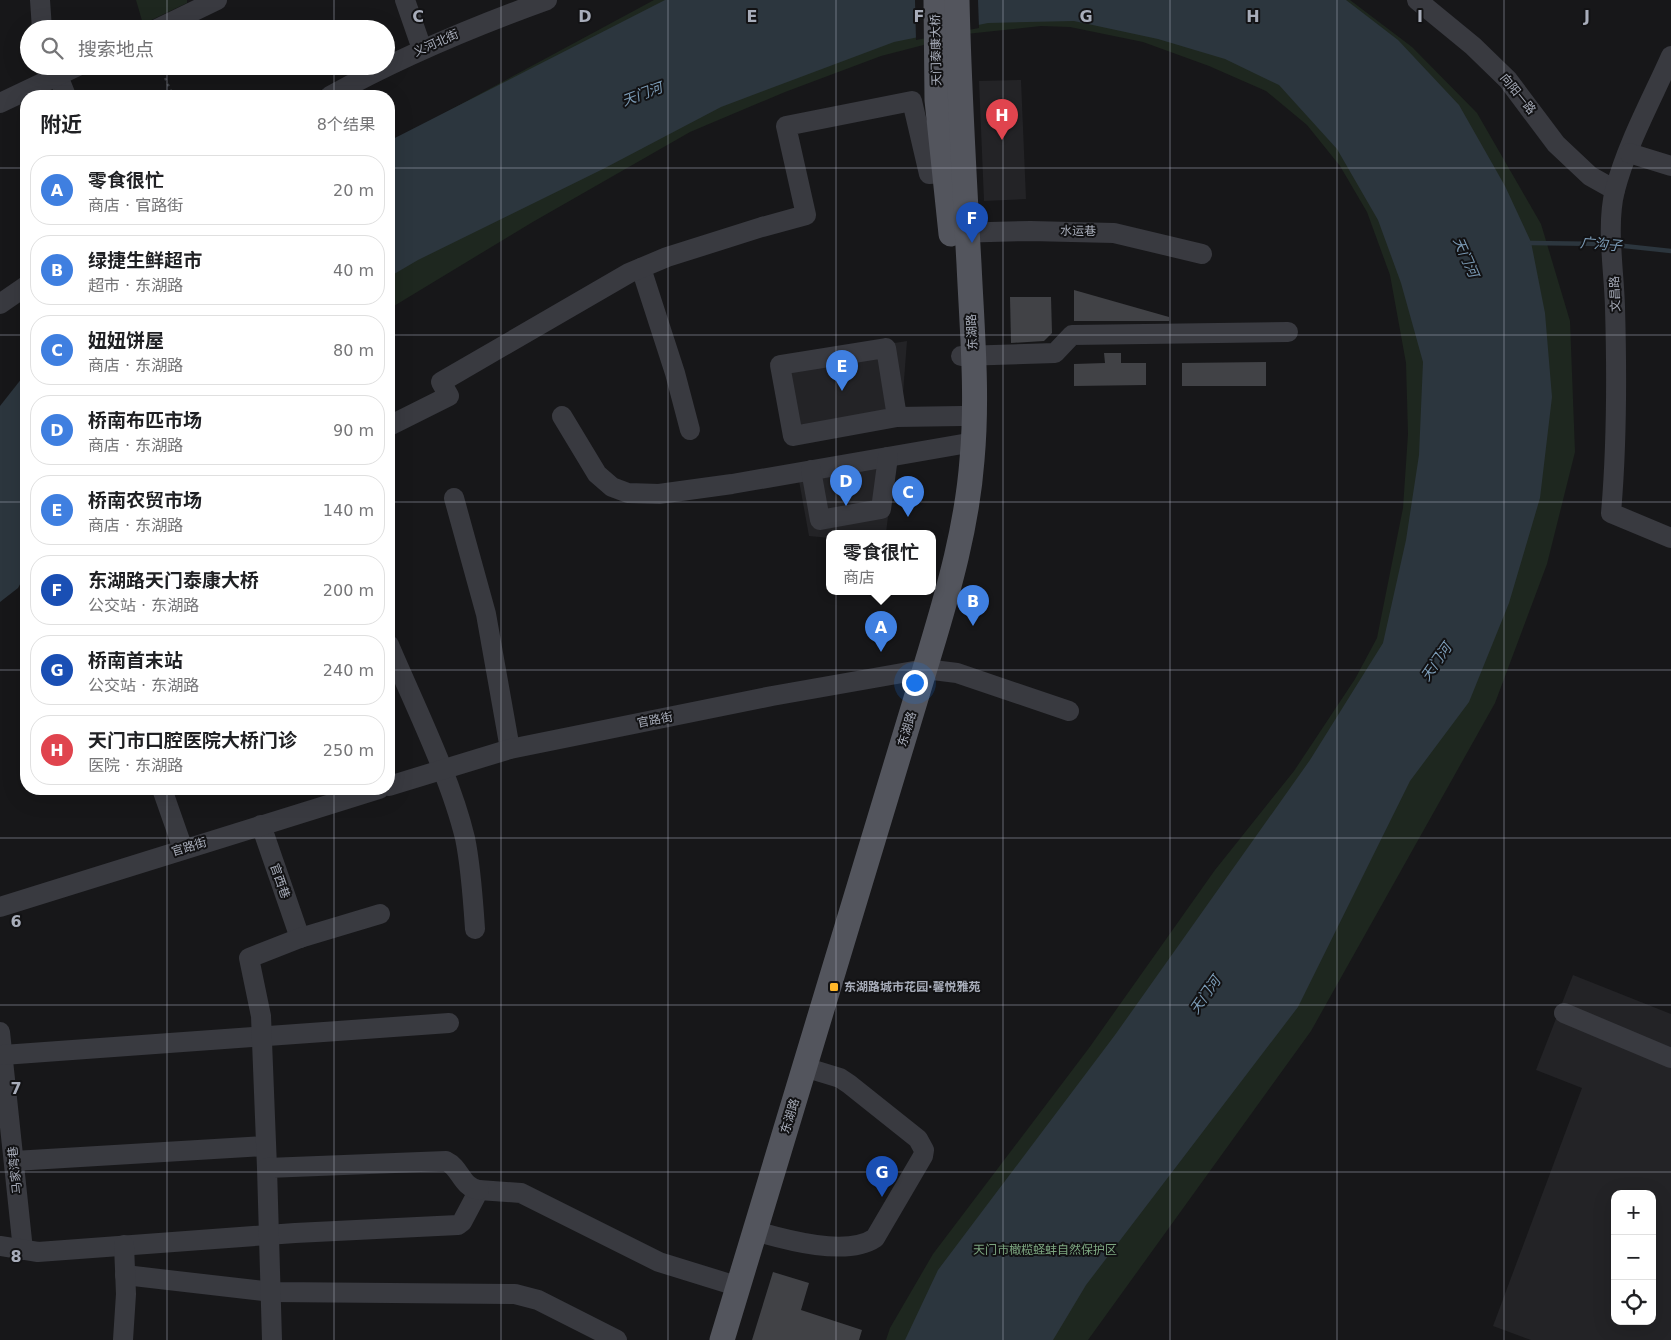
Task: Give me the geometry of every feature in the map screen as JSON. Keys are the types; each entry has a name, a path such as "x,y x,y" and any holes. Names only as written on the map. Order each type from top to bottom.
{"main road":[{"name":"天门泰康大桥","path":"936,0 948,99"},
{"name":"天门泰康大桥","path":"948,99 957,0"},
{"name":"东湖路","path":"948,99 945,173 959,232"},
{"name":"东湖路","path":"713,1340 959,543 969,493 967,356 948,99"},
{"name":"东湖路","path":"967,356 962,416 968,443"},
{"name":"东湖路","path":"722,1340 804,1067 919,670"}],"street":[{"path":"40,0 41,20"},
{"path":"176,20 217,0"},
{"path":"405,0 422,49"},
{"name":"义河北街","path":"395,63 472,27 547,0"},
{"name":"向阳一路","path":"1417,0 1508,80 1556,144 1590,176 1615,190"},
{"name":"文昌路","path":"1671,56 1615,190 1610,218 1614,264 1617,414 1611,513 1671,538"},
{"path":"22,90 48,75"},
{"path":"57,75 63,90"},
{"name":"义河北街","path":"342,90 371,75"},
{"path":"0,103 20,91"},
{"path":"395,423 448,396 441,382 604,286 667,257 762,226 806,215 786,126 912,102 929,174 945,173"},
{"path":"1629,153 1671,166"},
{"name":"水运巷","path":"959,232 1114,233 1202,254"},
{"path":"641,268 675,373 690,430"},
{"path":"0,304 20,290"},
{"path":"967,356 1056,353 1072,335 1288,332"},
{"path":"897,418 886,348 780,365 793,436 897,418 962,416"},
{"path":"562,416 580,448 598,474 612,487 628,493 659,494 968,443"},
{"path":"811,470 820,520 881,509 888,457"},
{"path":"454,498 486,614 510,749"},
{"path":"395,659 441,770 464,836 469,859 475,929"},
{"name":"官路街","path":"395,784 510,749 772,696 919,670 957,673 1069,711"},
{"path":"164,795 184,848"},
{"name":"官路街","path":"0,907 184,848 359,795"},
{"name":"官西巷","path":"261,825 300,938"},
{"path":"272,1340 272,1292 261,1016 249,958 300,938 380,914"},
{"path":"1564,1013 1671,1058"},
{"path":"3,1055 449,1023"},
{"name":"马家湾巷","path":"0,1032 23,1250"},
{"path":"755,1231 806,1244 859,1245 869,1242 875,1238 923,1156 924,1150 918,1138 849,1084 840,1078 804,1067"},
{"path":"14,1161 266,1146"},
{"path":"267,1168 446,1161 455,1167 468,1186 479,1190 521,1193 659,1262 730,1284"},
{"path":"0,1246 38,1252 270,1234 458,1225 462,1222 479,1190"},
{"path":"123,1340 124,1245"},
{"path":"125,1276 272,1292 514,1294 538,1300 617,1340"}],"path":[{"path":"164,75 170,90"}],"shaded area":[{"path":"1021,80 1026,199 984,201 979,81"},
{"path":"907,341 901,420 790,440 775,362"},
{"path":"895,460 886,530 826,530 826,538 809,536 798,475"},
{"path":"1573,975 1671,1014 1671,1340 1531,1340 1493,1326 1582,1088 1536,1070"}],"green space":[{"path":"136,0 187,0 187,3 151,20 142,20"},
{"name":"天门市橄榄蛏蚌自然保护区","path":"654,0 1350,0 1412,47 1477,113 1541,224 1570,321 1575,452 1547,564 1495,703 1311,1031 1088,1340 886,1340 890,1328 933,1254 1089,1048 1215,870 1294,771 1355,679 1377,638 1403,508 1408,434 1406,363 1390,275 1367,212 1340,166 1307,125 1266,91 1209,66 1143,42 1070,27 1041,26 966,34 881,56 785,92 690,132 531,223 395,305 395,140"}],"water":[{"name":"天门市橄榄蛏蚌自然保护区","path":"665,0 1346,0 1398,40 1459,105 1505,186 1531,242 1545,313 1552,397 1540,498 1509,603 1469,702 1410,781 1298,1007 1086,1285 1053,1340 905,1340 938,1270 1115,1035 1310,760 1383,643 1406,540 1419,455 1423,362 1401,283 1378,220 1337,149 1279,85 1225,59 1158,39 1074,21 988,23 894,42 721,107 603,169 418,260 395,273 395,138"},
{"path":"20,381 20,584 0,602 0,406"}],"pier":[{"path":"915,0 978,0 979,28 916,40"}],"building":[{"path":"1074,290 1169,317 1169,321 1074,321"},
{"path":"1010,297 1051,297 1052,333 1044,341 1011,343"},
{"path":"1104,353 1121,353 1121,363 1146,363 1146,385 1074,386 1074,364 1105,363"},
{"path":"1266,362 1266,386 1182,386 1182,363"},
{"path":"773,1272 809,1283 801,1310 862,1330 859,1340 752,1340"}],"waterway":[{"name":"广沟子","path":"1531,243 1605,244"},
{"name":"广沟子","path":"1615,245 1671,251"}],"place":[{"name":"天门市口腔医院大桥门诊","path":"1002,140"},
{"name":"东湖路天门泰康大桥","path":"972,243"},
{"name":"桥南农贸市场","path":"842,391"},
{"name":"桥南布匹市场","path":"846,506"},
{"name":"妞妞饼屋","path":"908,517"},
{"name":"绿捷生鲜超市","path":"973,626"},
{"name":"零食很忙","path":"881,652"},
{"name":"东湖路城市花园·馨悦雅苑","path":"834,987"},
{"name":"桥南首末站","path":"882,1197"}],"water label":[{"name":"天门河","path":"642,94"},
{"name":"天门河","path":"1466,257"},
{"name":"天门河","path":"1436,662"},
{"name":"天门河","path":"1205,995"}]}
